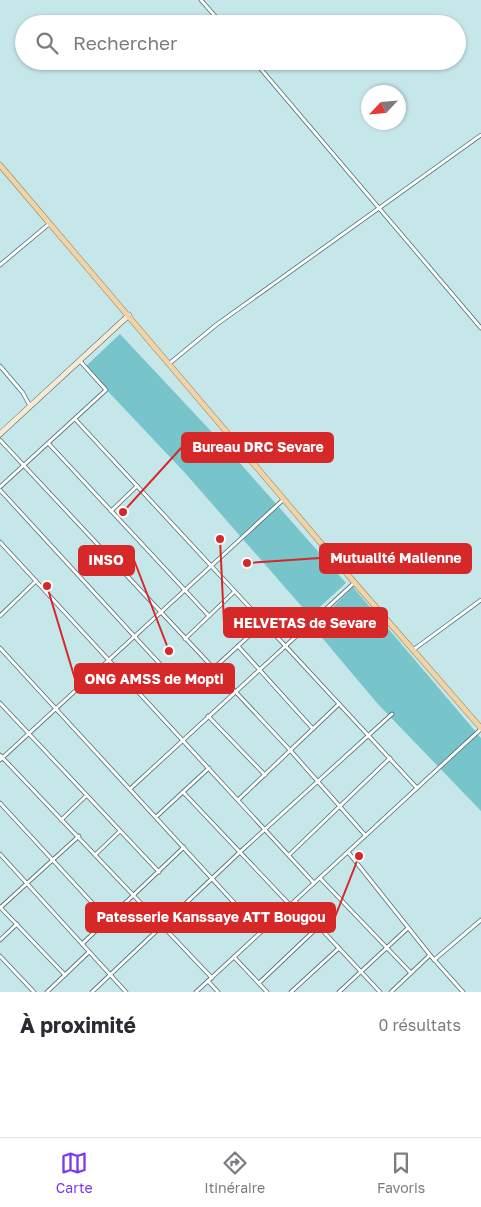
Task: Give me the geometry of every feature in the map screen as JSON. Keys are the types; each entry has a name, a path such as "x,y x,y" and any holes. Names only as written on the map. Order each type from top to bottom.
{"main road":[{"path":"0,165 354,582 481,728"}],"street":[{"path":"201,0 214,15"},
{"path":"262,70 481,328"},
{"path":"170,363 216,325 380,210 481,135"},
{"path":"0,265 50,224"},
{"path":"0,434 129,315"},
{"path":"80,361 106,390 0,488 170,674"},
{"path":"0,366 23,393 30,406"},
{"path":"75,419 210,567 417,788"},
{"path":"0,440 184,639 319,781 365,835"},
{"path":"49,444 209,616"},
{"path":"111,511 137,486"},
{"path":"212,978 79,836 1,758 284,499"},
{"path":"0,542 314,883"},
{"path":"0,616 36,581"},
{"path":"130,789 354,582"},
{"path":"184,639 234,592"},
{"path":"413,650 481,600"},
{"path":"213,669 263,623"},
{"path":"238,646 313,729"},
{"path":"0,648 261,932"},
{"path":"0,703 159,872"},
{"path":"238,800 339,704"},
{"path":"92,992 240,852 392,714"},
{"path":"208,716 265,775"},
{"path":"196,992 481,728"},
{"path":"289,855 390,758"},
{"path":"156,817 208,768"},
{"path":"183,792 290,905"},
{"path":"61,820 86,796"},
{"path":"0,803 108,920"},
{"path":"96,854 120,831"},
{"path":"65,974 1,907 52,858 79,836"},
{"path":"82,944 184,846"},
{"path":"348,852 434,960 463,992"},
{"path":"0,854 126,992"},
{"path":"320,878 411,973"},
{"path":"295,901 380,992"},
{"path":"434,960 481,920"},
{"path":"0,940 18,924"},
{"path":"259,983 319,926"},
{"path":"338,992 408,928"},
{"path":"291,992 339,948"},
{"path":"47,992 89,952"},
{"path":"391,992 430,955"},
{"path":"0,956 34,992"},
{"path":"234,957 267,992"},
{"path":"208,981 218,992"}],"shaded area":[{"path":"120,334 224,445 346,583 310,616 186,474 85,367"},
{"path":"353,587 481,738 481,811 377,703 313,627"}],"place":[{"name":"Bureau DRC Sevare","path":"123,512"},
{"name":"HELVETAS de Sevare","path":"220,539"},
{"name":"Mutualité Malienne","path":"247,563"},
{"name":"ONG AMSS de Mopti","path":"47,586"},
{"name":"INSO","path":"169,651"},
{"name":"Patesserie Kanssaye ATT Bougou","path":"359,856"}]}
